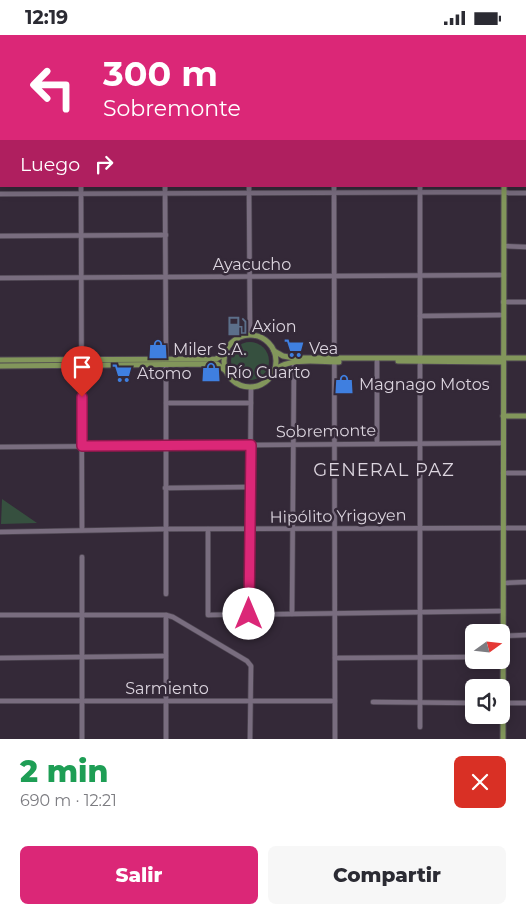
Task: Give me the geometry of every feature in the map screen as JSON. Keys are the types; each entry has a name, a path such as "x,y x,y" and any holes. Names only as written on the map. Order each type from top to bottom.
{"main road":[{"path":"504,189 504,624"},
{"path":"226,371 224,362 229,346 234,340 250,335 264,340 279,355 289,358 377,361 419,360"},
{"path":"274,351 274,370"},
{"path":"0,361 166,361 216,359 225,354"},
{"path":"166,361 216,364 226,371 236,383 251,387 265,382 274,370 283,364 294,362 335,360 503,360 526,358"},
{"path":"0,365 82,362"},
{"path":"503,416 526,416"},
{"path":"503,724 503,739"}],"street":[{"path":"81,187 82,530"},
{"path":"165,187 166,594"},
{"path":"334,187 335,739"},
{"path":"0,194 165,193 248,189 334,192 504,189 509,193 526,193"},
{"path":"248,189 250,335"},
{"path":"420,189 420,727"},
{"path":"0,236 166,235"},
{"path":"504,246 526,247"},
{"name":"Ayacucho","path":"0,278 504,275"},
{"path":"503,302 526,302"},
{"path":"420,316 503,315"},
{"path":"376,443 377,361"},
{"path":"292,614 294,362"},
{"path":"249,614 251,387"},
{"path":"166,403 250,403"},
{"name":"Sobremonte","path":"0,447 503,443"},
{"path":"503,473 526,473"},
{"path":"166,488 250,487"},
{"name":"Hipólito Yrigoyen","path":"0,532 419,527 526,528"},
{"path":"208,529 208,615 503,611"},
{"path":"82,557 82,739"},
{"path":"504,583 526,582"},
{"path":"0,615 166,615 248,661 251,666 250,739"},
{"path":"166,615 166,739"},
{"path":"510,636 526,635"},
{"path":"0,657 166,656"},
{"path":"335,658 465,657"},
{"name":"Sarmiento","path":"0,701 335,701"},
{"path":"373,702 465,703"},
{"path":"510,703 526,703"}],"green space":[{"path":"250,342 263,348 269,361 263,374 250,380 237,374 231,361 237,348"},
{"path":"2,499 37,523 1,524"}],"place":[{"name":"Axion","path":"237,326"},
{"name":"Vea","path":"294,348"},
{"name":"Miler S.A.","path":"158,349"},
{"name":"Río Cuarto","path":"211,372"},
{"name":"Atomo","path":"122,373"},
{"name":"Magnago Motos","path":"344,384"}],"district":[{"name":"GENERAL PAZ","path":"384,470"}],"route":[{"path":"82,397 82,446 251,445 249,614"}]}
